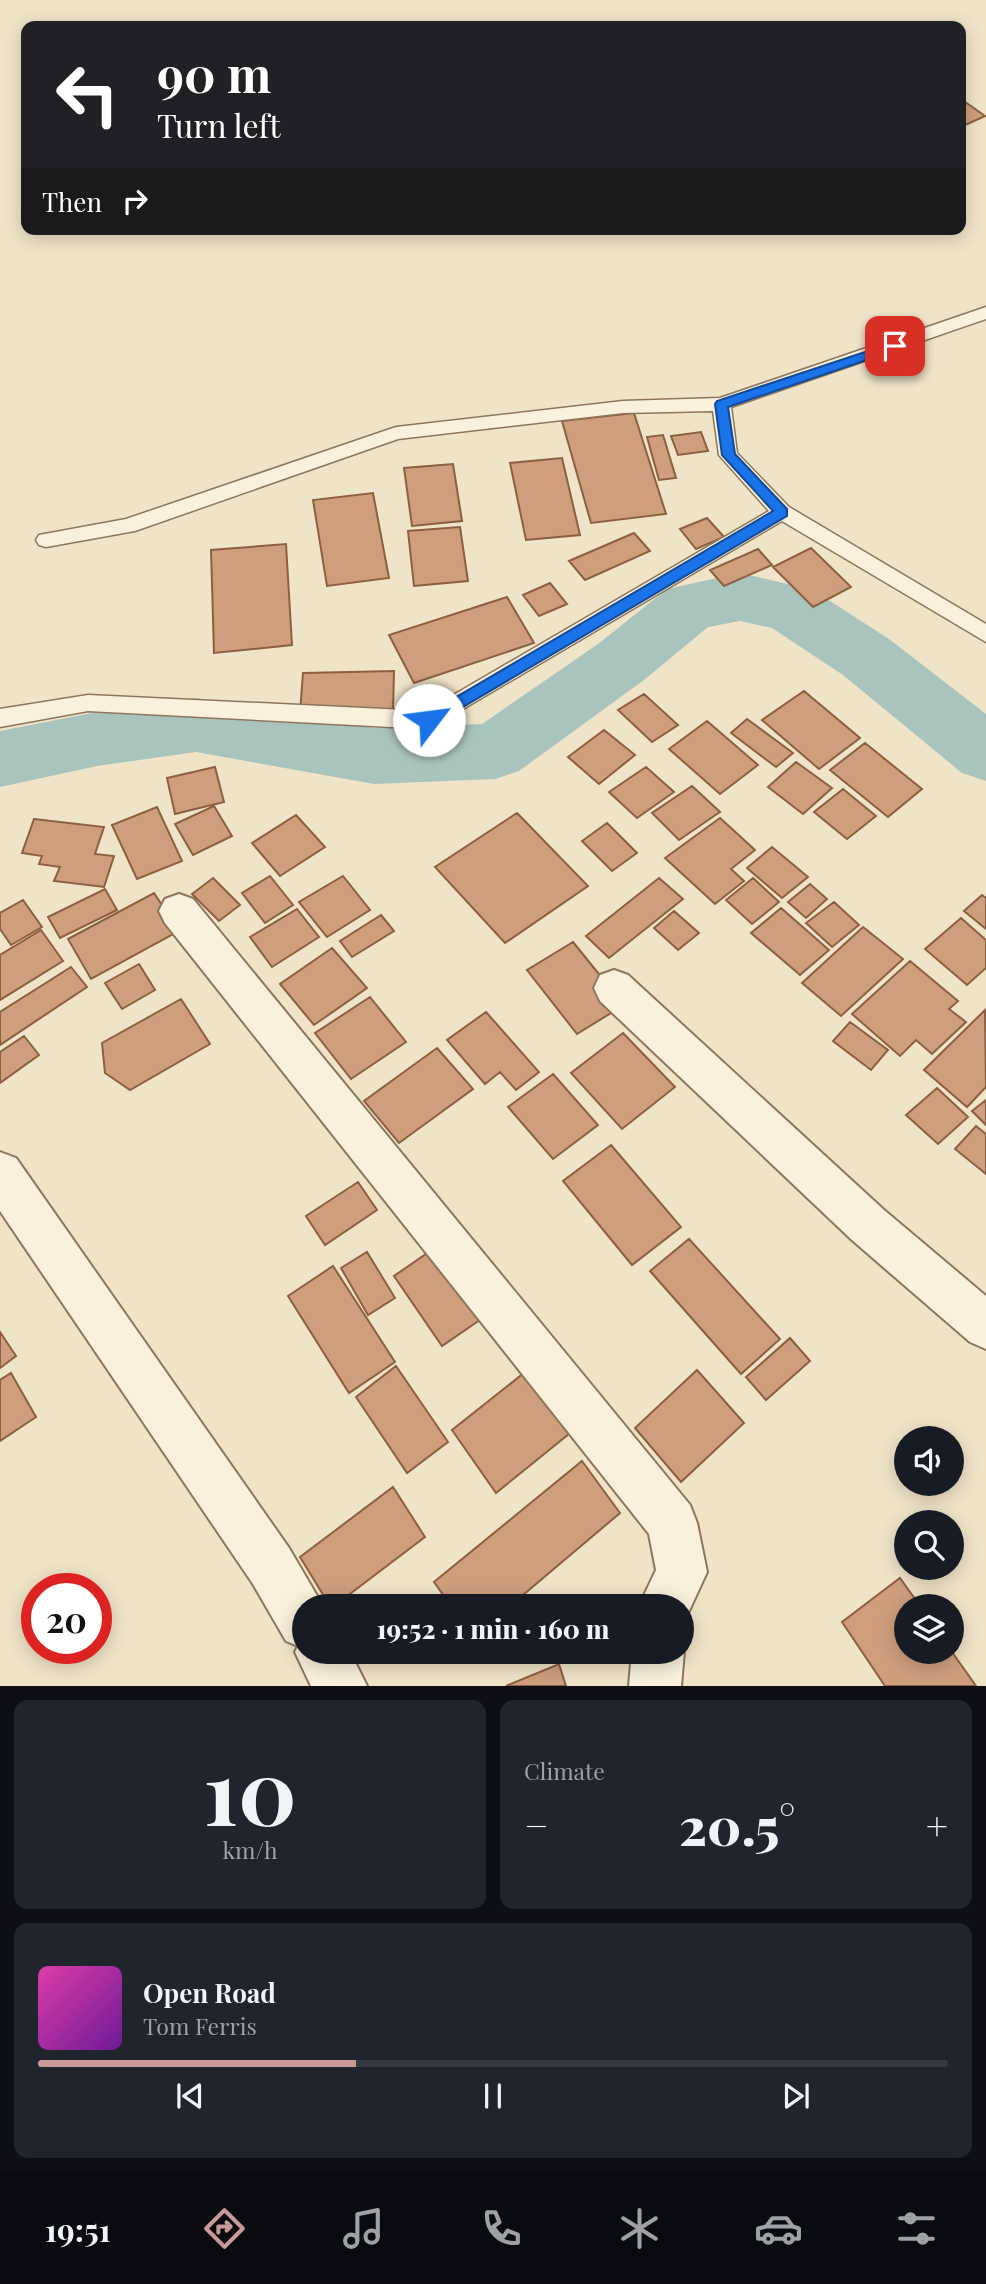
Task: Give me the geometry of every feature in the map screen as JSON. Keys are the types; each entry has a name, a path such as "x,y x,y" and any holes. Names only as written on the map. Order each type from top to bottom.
{"street":[{"path":"179,911 672,1523 682,1572 671,1594"},
{"path":"614,988 868,1225 986,1326"},
{"path":"0,1173 271,1566 292,1602"},
{"path":"328,1664 341,1685"},
{"path":"654,1685 657,1664"}],"lane":[{"path":"46,540 128,526 396,433 623,407 721,404 986,313"},
{"path":"721,404 728,455 782,512 986,634"},
{"path":"0,718 88,703 429,720 782,512"}],"building":[{"path":"966,103 985,116 966,125"},
{"path":"634,413 666,514 591,523 562,421"},
{"path":"701,432 708,451 678,455 671,436"},
{"path":"663,435 676,478 659,480 647,437"},
{"path":"562,458 580,535 526,540 510,463"},
{"path":"453,464 462,521 412,526 404,468"},
{"path":"373,493 389,578 327,586 313,500"},
{"path":"707,518 724,537 696,549 680,529"},
{"path":"460,527 468,581 414,586 408,531"},
{"path":"634,533 650,551 585,580 569,561"},
{"path":"286,544 292,645 214,653 211,550"},
{"path":"811,548 851,587 813,607 773,567"},
{"path":"758,549 772,565 724,586 710,570"},
{"path":"550,583 567,604 539,616 523,595"},
{"path":"507,597 534,643 414,683 389,635"},
{"path":"394,671 393,712 300,713 303,673"},
{"path":"804,691 860,738 819,769 762,720"},
{"path":"644,694 678,725 652,742 618,710"},
{"path":"747,719 793,753 776,767 731,733"},
{"path":"707,721 758,765 720,794 669,749"},
{"path":"604,730 635,755 599,784 568,757"},
{"path":"865,743 922,789 888,817 830,770"},
{"path":"796,762 832,788 803,814 768,787"},
{"path":"215,767 224,802 175,814 167,778"},
{"path":"646,767 674,792 637,818 609,792"},
{"path":"692,786 720,812 679,840 652,813"},
{"path":"843,789 876,816 847,839 814,812"},
{"path":"214,806 232,836 193,855 175,824"},
{"path":"157,807 182,861 137,879 112,825"},
{"path":"517,813 588,886 505,943 435,867"},
{"path":"296,815 325,847 280,876 252,843"},
{"path":"720,818 755,850 731,869 744,881 715,904 665,858"},
{"path":"34,819 104,827 95,854 114,856 104,887 54,881 60,867 39,864 42,856 22,853"},
{"path":"607,823 637,853 612,871 582,841"},
{"path":"772,847 808,877 782,898 747,868"},
{"path":"270,876 293,905 265,923 242,893"},
{"path":"343,876 370,910 327,937 299,902"},
{"path":"213,878 240,905 219,921 192,894"},
{"path":"659,878 683,899 609,958 586,936"},
{"path":"753,878 779,902 752,924 726,900"},
{"path":"810,884 827,899 806,918 788,902"},
{"path":"105,889 117,910 60,938 48,917"},
{"path":"154,893 179,931 91,979 68,939"},
{"path":"982,895 986,898 986,929 964,911"},
{"path":"23,900 42,927 11,945 0,929 0,913"},
{"path":"834,902 859,925 832,947 806,923"},
{"path":"781,908 829,950 800,975 751,933"},
{"path":"297,909 319,937 272,967 250,937"},
{"path":"674,911 699,933 678,950 654,928"},
{"path":"381,915 394,931 352,957 340,941"},
{"path":"961,918 986,940 986,968 967,985 925,949"},
{"path":"863,927 903,959 841,1016 802,983"},
{"path":"41,930 63,961 0,1000 0,955"},
{"path":"573,942 624,1005 577,1034 527,970"},
{"path":"332,948 367,988 314,1025 280,984"},
{"path":"910,961 958,1001 949,1009 966,1022 932,1054 916,1040 900,1056 852,1014"},
{"path":"139,964 155,990 122,1009 105,983"},
{"path":"71,967 87,987 0,1045 0,1012"},
{"path":"370,997 406,1042 351,1079 315,1033"},
{"path":"181,999 210,1044 130,1090 105,1073 102,1043"},
{"path":"985,1010 986,1087 967,1107 924,1070"},
{"path":"486,1012 539,1072 516,1090 500,1072 485,1084 447,1040"},
{"path":"850,1022 888,1050 871,1070 833,1041"},
{"path":"623,1033 675,1087 622,1129 571,1073"},
{"path":"24,1036 39,1055 0,1083 0,1052"},
{"path":"437,1048 473,1089 399,1143 364,1101"},
{"path":"553,1074 598,1125 553,1159 508,1107"},
{"path":"937,1088 968,1117 938,1144 906,1115"},
{"path":"986,1100 986,1125 972,1111"},
{"path":"976,1126 986,1134 986,1174 955,1149"},
{"path":"611,1145 681,1227 632,1265 563,1181"},
{"path":"358,1182 377,1210 325,1245 306,1216"},
{"path":"689,1239 780,1339 741,1374 650,1271"},
{"path":"439,1245 487,1315 442,1346 394,1276"},
{"path":"367,1252 395,1298 368,1315 341,1268"},
{"path":"333,1266 395,1362 349,1393 288,1296"},
{"path":"0,1332 16,1356 0,1368"},
{"path":"790,1338 810,1361 766,1400 746,1377"},
{"path":"534,1365 580,1425 496,1493 452,1430"},
{"path":"396,1366 448,1442 407,1473 356,1397"},
{"path":"697,1370 744,1423 681,1482 635,1428"},
{"path":"11,1373 36,1417 0,1441 0,1380"},
{"path":"582,1461 620,1513 524,1594 442,1594 434,1582"},
{"path":"393,1487 425,1537 350,1594 323,1594 300,1557"},
{"path":"897,1580 901,1580 911,1594 894,1594 894,1664 960,1664 976,1686 885,1686 842,1622"},
{"path":"559,1664 566,1686 506,1686"}],"waterway":[{"path":"0,759 97,739 196,725 374,756 495,751 621,662 690,606 740,597 790,607 866,657 986,753"}],"route":[{"path":"429,720 782,512 728,455 721,404 895,346"}]}
